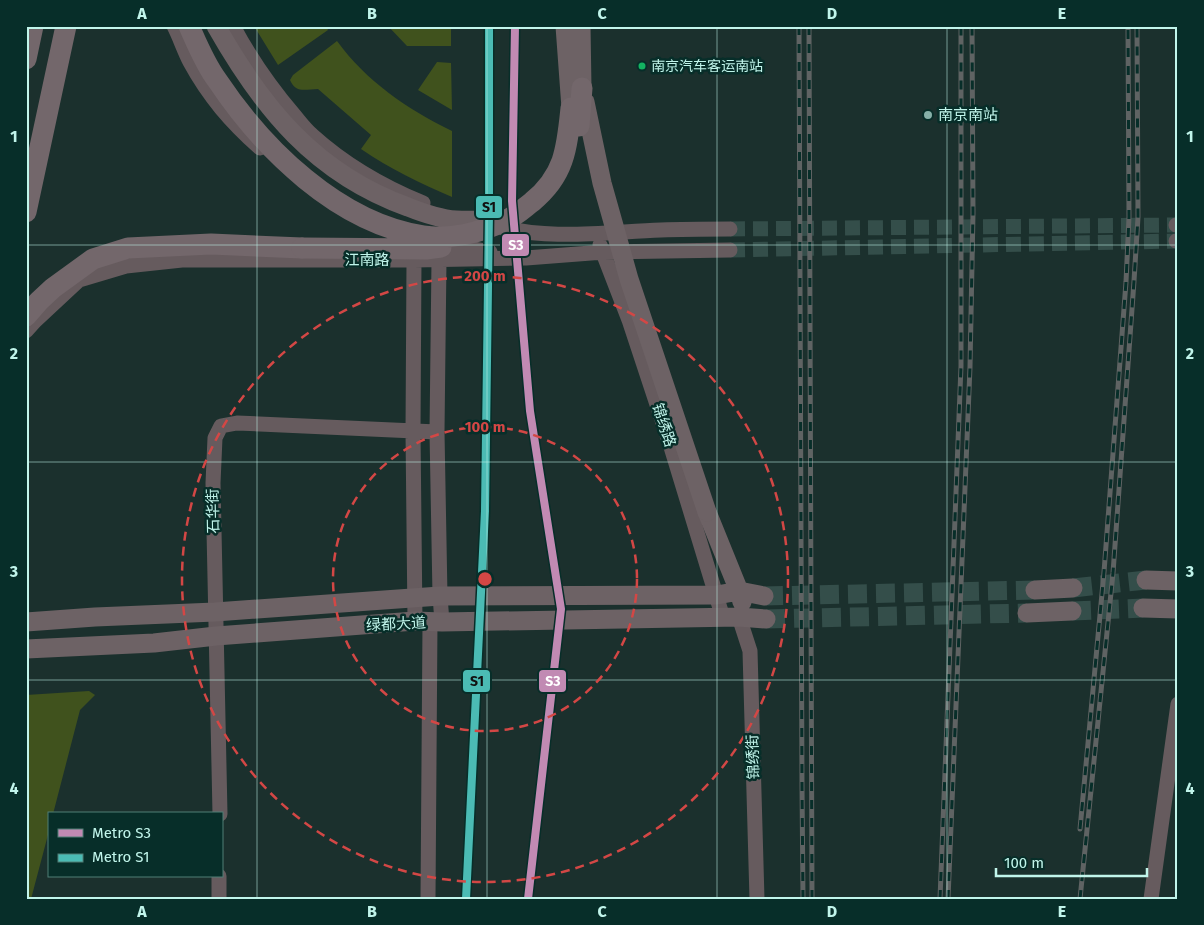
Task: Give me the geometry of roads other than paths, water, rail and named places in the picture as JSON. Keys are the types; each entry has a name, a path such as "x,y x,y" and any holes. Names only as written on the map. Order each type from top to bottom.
{"highway":[{"path":"26,59 33,26"},
{"path":"26,212 66,26"},
{"path":"189,26 215,78 238,110 293,169 328,196 357,213 389,227 423,236 442,236 486,230 515,215 559,186"},
{"path":"26,316 53,288 92,259 128,248 211,244 302,248 426,249 473,243 516,228 532,218 551,198 573,158 580,118 582,88"},
{"path":"515,215 544,192 554,180 568,141 571,108"},
{"path":"571,108 577,138"}],"main road":[{"path":"216,26 232,54 278,119 302,143 361,188 404,206 431,215 455,220 515,215"},
{"path":"565,26 571,108"},
{"path":"581,26 582,88 602,183 629,279 681,437 707,512 739,591 736,618"},
{"path":"1146,580 1178,581"},
{"path":"1035,590 1073,588"},
{"name":"绿都大道","path":"26,622 215,612 440,596 717,595 739,591 764,596"},
{"path":"1143,608 1178,609"},
{"path":"1027,613 1072,611"},
{"name":"绿都大道","path":"26,649 154,642 429,622 766,619"}],"street":[{"path":"174,26 190,61 216,103 232,122 300,183 360,226 397,239 431,242 526,258"},
{"path":"233,26 246,51 268,83 311,134 336,154 375,180 432,207 505,229 534,234 596,234 661,230 730,229"},
{"name":"锦绣路","path":"596,234 629,320 717,595 736,618"},
{"name":"江南路","path":"26,331 79,280 126,266 182,260 439,260 526,258 604,252 730,250"},
{"path":"414,260 413,432 416,597 429,622"},
{"path":"428,899 429,622 440,596 437,432 439,260"},
{"name":"石华街","path":"220,812 213,483 215,438 221,426 237,424 437,432"},
{"name":"锦绣街","path":"736,618 750,650 757,899"},
{"path":"1151,899 1178,704"},
{"path":"219,878 219,899"}],"tunnel":[{"path":"730,229 1176,225"},
{"path":"730,250 1176,241"},
{"path":"1073,588 1146,580"},
{"path":"764,596 1035,590"},
{"path":"1072,611 1143,608"},
{"path":"766,619 1027,613"}],"railway":[{"path":"799,26 803,899"},
{"path":"809,26 812,899"},
{"path":"940,899 961,366 961,26"},
{"path":"948,899 970,367 973,213 972,26"},
{"path":"1080,829 1104,572 1126,282 1129,217 1128,26"},
{"path":"1080,899 1113,573 1134,281 1138,217 1137,26"}],"metro line":[{"name":"S1","path":"466,899 485,511 489,212 489,26"},
{"name":"S3","path":"515,26 512,201 530,411 561,609 528,899"}],"place":[{"name":"南京汽车客运南站","path":"642,66"},
{"name":"南京南站","path":"928,115"}]}
